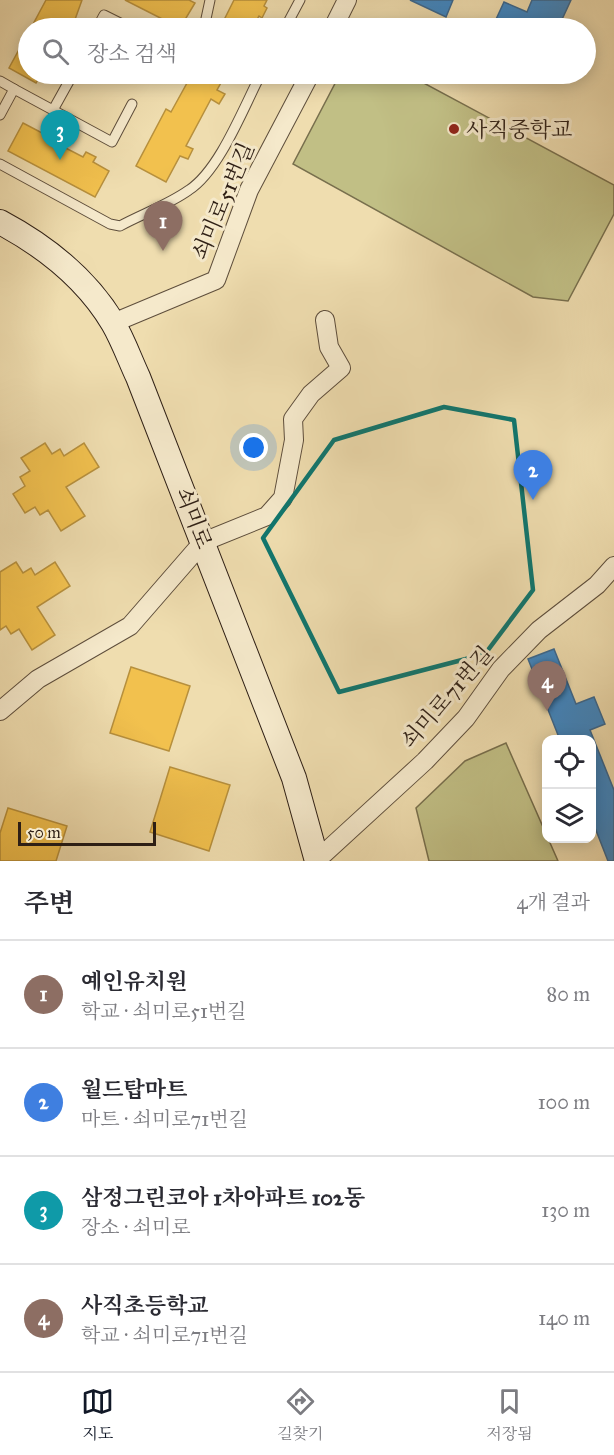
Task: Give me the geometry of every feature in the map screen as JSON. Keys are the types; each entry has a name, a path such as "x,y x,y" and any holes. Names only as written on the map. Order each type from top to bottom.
{"main road":[{"name":"쇠미로","path":"0,222 45,249 61,262 83,284 113,323 138,378 294,778 317,860"}],"street":[{"path":"338,18 347,0"},
{"name":"쇠미로51번길","path":"113,323 216,280 249,190 305,84"},
{"path":"0,711 38,680 130,626 203,542 267,516 283,498 294,440 293,419 311,394 341,368 329,347 325,320"},
{"name":"쇠미로71번길","path":"317,860 425,761 466,718 501,669 539,630 597,585 614,566"}],"lane":[{"path":"206,18 210,0"},
{"path":"290,18 300,0"},
{"path":"0,81 112,142 132,104"},
{"path":"53,110 67,84"},
{"path":"0,164 110,224 120,226 190,190 216,158 256,84"},
{"path":"0,115 14,89"}],"highlighted area":[{"path":"444,407 514,420 533,590 485,654 339,692 263,538 334,440"}],"shaded area":[{"path":"335,84 426,84 614,185 614,214 568,301 533,297 293,164"},
{"path":"506,743 542,825 542,843 550,843 558,861 429,861 416,808 465,761"}],"building: 주거":[{"path":"46,0 82,0 76,18 36,18"},
{"path":"125,0 189,0 195,3 186,18 160,18"},
{"path":"234,0 267,0 264,6 267,8 262,18 259,16 258,18 225,18"},
{"path":"18,51 18,73 9,68"},
{"path":"186,84 220,84 217,90 225,94 219,104 211,99 186,146 193,149 188,159 180,156 166,182 136,166 166,109 171,112"},
{"path":"23,123 42,133 44,128 54,133 50,140 83,157 86,152 96,157 93,162 109,171 95,197 8,151"},
{"path":"45,443 52,454 60,449 64,456 84,443 99,467 66,487 85,516 61,531 48,510 40,515 35,507 25,513 13,494 25,486 20,477 30,471 21,458"},
{"path":"16,562 23,573 31,568 35,575 55,562 70,586 37,607 55,635 32,650 19,629 11,634 6,626 0,630 0,572"},
{"path":"131,667 190,686 169,751 110,733"},
{"path":"170,767 230,785 209,851 150,832"},
{"path":"8,808 67,826 56,861 0,861 0,833"}],"building: 학교":[{"path":"410,0 453,0 446,17"},
{"path":"532,0 571,0 563,18 497,18 504,2 527,12"},
{"path":"554,649 576,704 594,697 605,724 590,730 592,735 558,735 528,659"},
{"path":"596,745 614,790 614,861 608,861 596,830"}],"place":[{"name":"사직중학교","path":"454,129"},
{"name":"삼정그린코아 1차아파트 102동","path":"60,160"},
{"name":"예인유치원","path":"163,251"},
{"name":"월드탑마트","path":"533,500"},
{"name":"사직초등학교","path":"547,711"}]}
